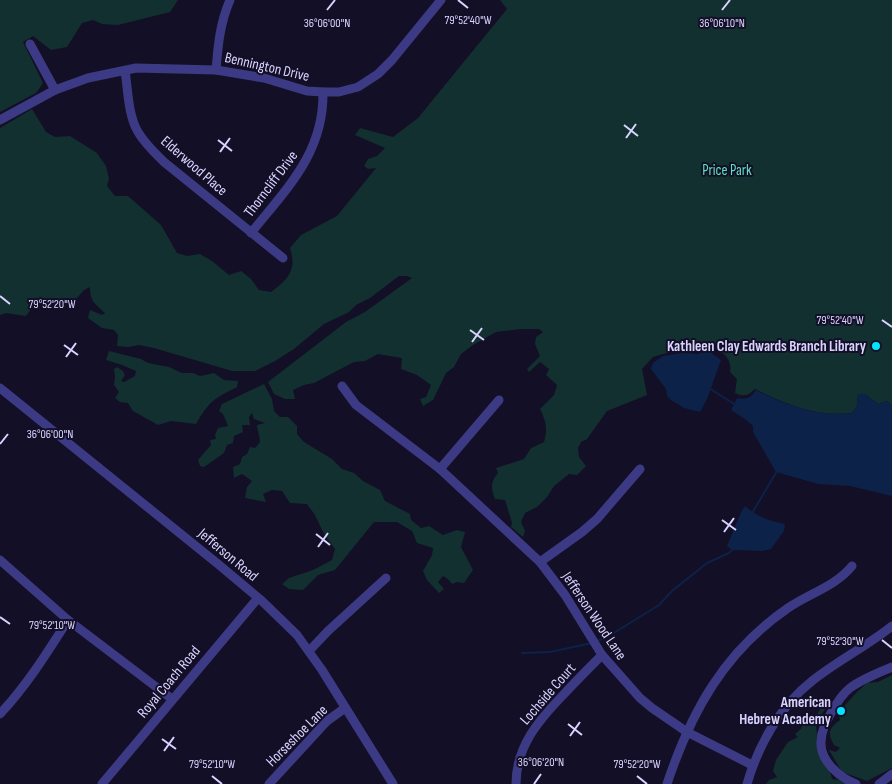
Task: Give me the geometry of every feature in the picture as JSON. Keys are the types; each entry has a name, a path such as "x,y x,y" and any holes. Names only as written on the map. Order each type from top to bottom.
{"street":[{"path":"216,70 221,24 230,0"},
{"name":"Bennington Drive","path":"0,120 55,90 88,78 136,68 216,70 264,78 307,91 338,92 358,87 378,74 392,60 441,0"},
{"path":"30,44 55,90"},
{"name":"Elderwood Place","path":"125,71 133,120 143,138 164,162 283,258"},
{"name":"Thorncliff Drive","path":"251,233 303,167 312,149 323,109 323,92"},
{"path":"342,386 356,405 440,469 499,400"},
{"name":"Jefferson Road","path":"0,388 258,598 297,635 310,651 393,784"},
{"name":"Jefferson Wood Lane","path":"440,469 540,562 565,595 602,655 640,698 687,732 752,766"},
{"path":"540,562 597,519 640,469"},
{"path":"0,560 68,620 172,699"},
{"path":"667,784 687,732 711,685 723,669 759,630 787,608 842,577 852,566"},
{"path":"310,651 328,631 386,578"},
{"name":"Royal Coach Road","path":"102,784 258,598"},
{"path":"0,714 17,696 46,656 68,620"},
{"path":"747,784 752,766 769,733 792,700 811,681 892,626"},
{"name":"Lochside Court","path":"516,784 519,760 530,735 544,717 602,655"},
{"path":"856,784 836,772 825,758 820,743 824,726 836,704 849,689 868,677 892,667"},
{"name":"Horseshoe Lane","path":"269,784 327,721 345,708"},
{"path":"879,784 892,774"}],"green space":[{"path":"0,0 178,0 170,12 118,25 102,24 93,20 82,23 67,47 51,50 33,36 23,42 43,83 36,93 0,112"},
{"name":"Price Park","path":"500,0 892,0 892,406 887,401 878,404 865,394 858,394 857,406 852,413 826,413 790,405 755,389 746,395 735,393 737,379 730,372 727,358 706,342 698,346 653,357 642,369 647,395 607,411 587,439 581,442 578,448 579,457 586,466 577,475 569,474 554,486 537,507 525,513 521,522 525,531 523,537 511,527 512,523 505,500 495,499 492,486 498,473 496,468 524,459 531,448 544,442 546,425 540,409 554,395 557,385 546,375 549,369 540,362 529,372 527,369 540,356 535,344 536,337 543,332 539,329 496,332 473,345 461,354 454,367 446,373 433,400 423,406 420,399 426,397 431,385 417,375 401,369 402,358 378,354 365,361 354,362 314,383 293,390 295,399 285,399 274,394 268,382 346,322 365,312 412,278 407,276 399,276 370,298 356,305 349,312 324,324 294,349 255,371 232,371 139,345 117,346 118,335 114,330 102,328 88,318 90,310 102,315 105,313 93,302 90,287 67,304 34,305 26,316 6,313 0,315 0,128 32,109 46,132 55,137 70,136 97,153 106,166 109,179 107,186 115,196 128,196 161,225 177,253 187,256 200,254 229,275 241,271 251,279 259,290 271,292 283,283 290,273 293,262 290,248 301,235 337,216 376,168 368,169 364,166 368,159 377,156 385,148 355,135 360,128 393,137 418,118 507,9"},
{"path":"109,351 141,359 148,363 169,367 182,373 193,373 200,376 214,373 224,380 238,381 237,387 213,401 196,424 171,421 158,425 133,411 128,403 120,402 115,398 119,392 114,385 114,369 117,367 123,371 125,375 121,381 124,382 135,376 136,371 106,360"},
{"path":"264,384 272,399 274,411 280,417 288,417 297,426 297,434 304,442 332,459 342,469 354,473 363,481 380,490 385,501 410,514 411,520 421,528 429,526 443,535 457,530 465,532 461,547 473,570 464,583 457,582 452,584 443,576 438,582 444,589 439,593 427,580 423,571 432,555 433,548 417,543 412,531 397,522 374,522 335,570 318,575 303,590 289,589 282,584 289,578 313,570 332,560 335,549 307,504 290,503 282,491 272,490 263,494 266,502 245,498 247,487 252,481 242,474 234,478 233,467 240,464 242,457 247,454 250,447 255,448 260,442 257,425 265,423 254,419 252,413 249,417 250,425 242,425 243,432 234,436 233,443 227,445 224,453 204,467 200,466 198,460 211,445 210,440 216,439 215,435 218,428 228,426 223,414 219,411 222,404"},
{"path":"892,675 892,768 867,781 842,772 829,750 836,752 840,748 834,745 830,737 831,728 840,720 838,713 867,683 878,682"},
{"path":"827,699 831,700 816,723 818,750 830,771 832,779 839,780 845,784 766,784 769,780 777,777 773,771 776,760 788,742 798,737 795,734 801,729 803,723 814,719"}],"water":[{"path":"706,349 721,360 707,399 700,412 684,408 671,400 667,396 666,389 651,369 653,363 663,356 682,353 698,354"},
{"path":"756,390 802,409 827,413 852,413 857,406 858,394 865,394 878,404 887,401 892,406 892,496 850,486 818,484 776,472 753,432 753,426 731,410 737,398 748,398"},
{"path":"745,506 764,518 785,524 784,531 771,549 762,551 732,550 727,546"}],"waterway":[{"path":"709,388 734,404"},
{"path":"751,515 777,471"},
{"path":"597,641 609,636 659,605 672,591 707,563 732,550"},
{"path":"522,653 550,652 592,643"}],"place":[{"name":"Kathleen Clay Edwards Branch Library","path":"876,346"},
{"name":"American Hebrew Academy","path":"841,711"}]}
